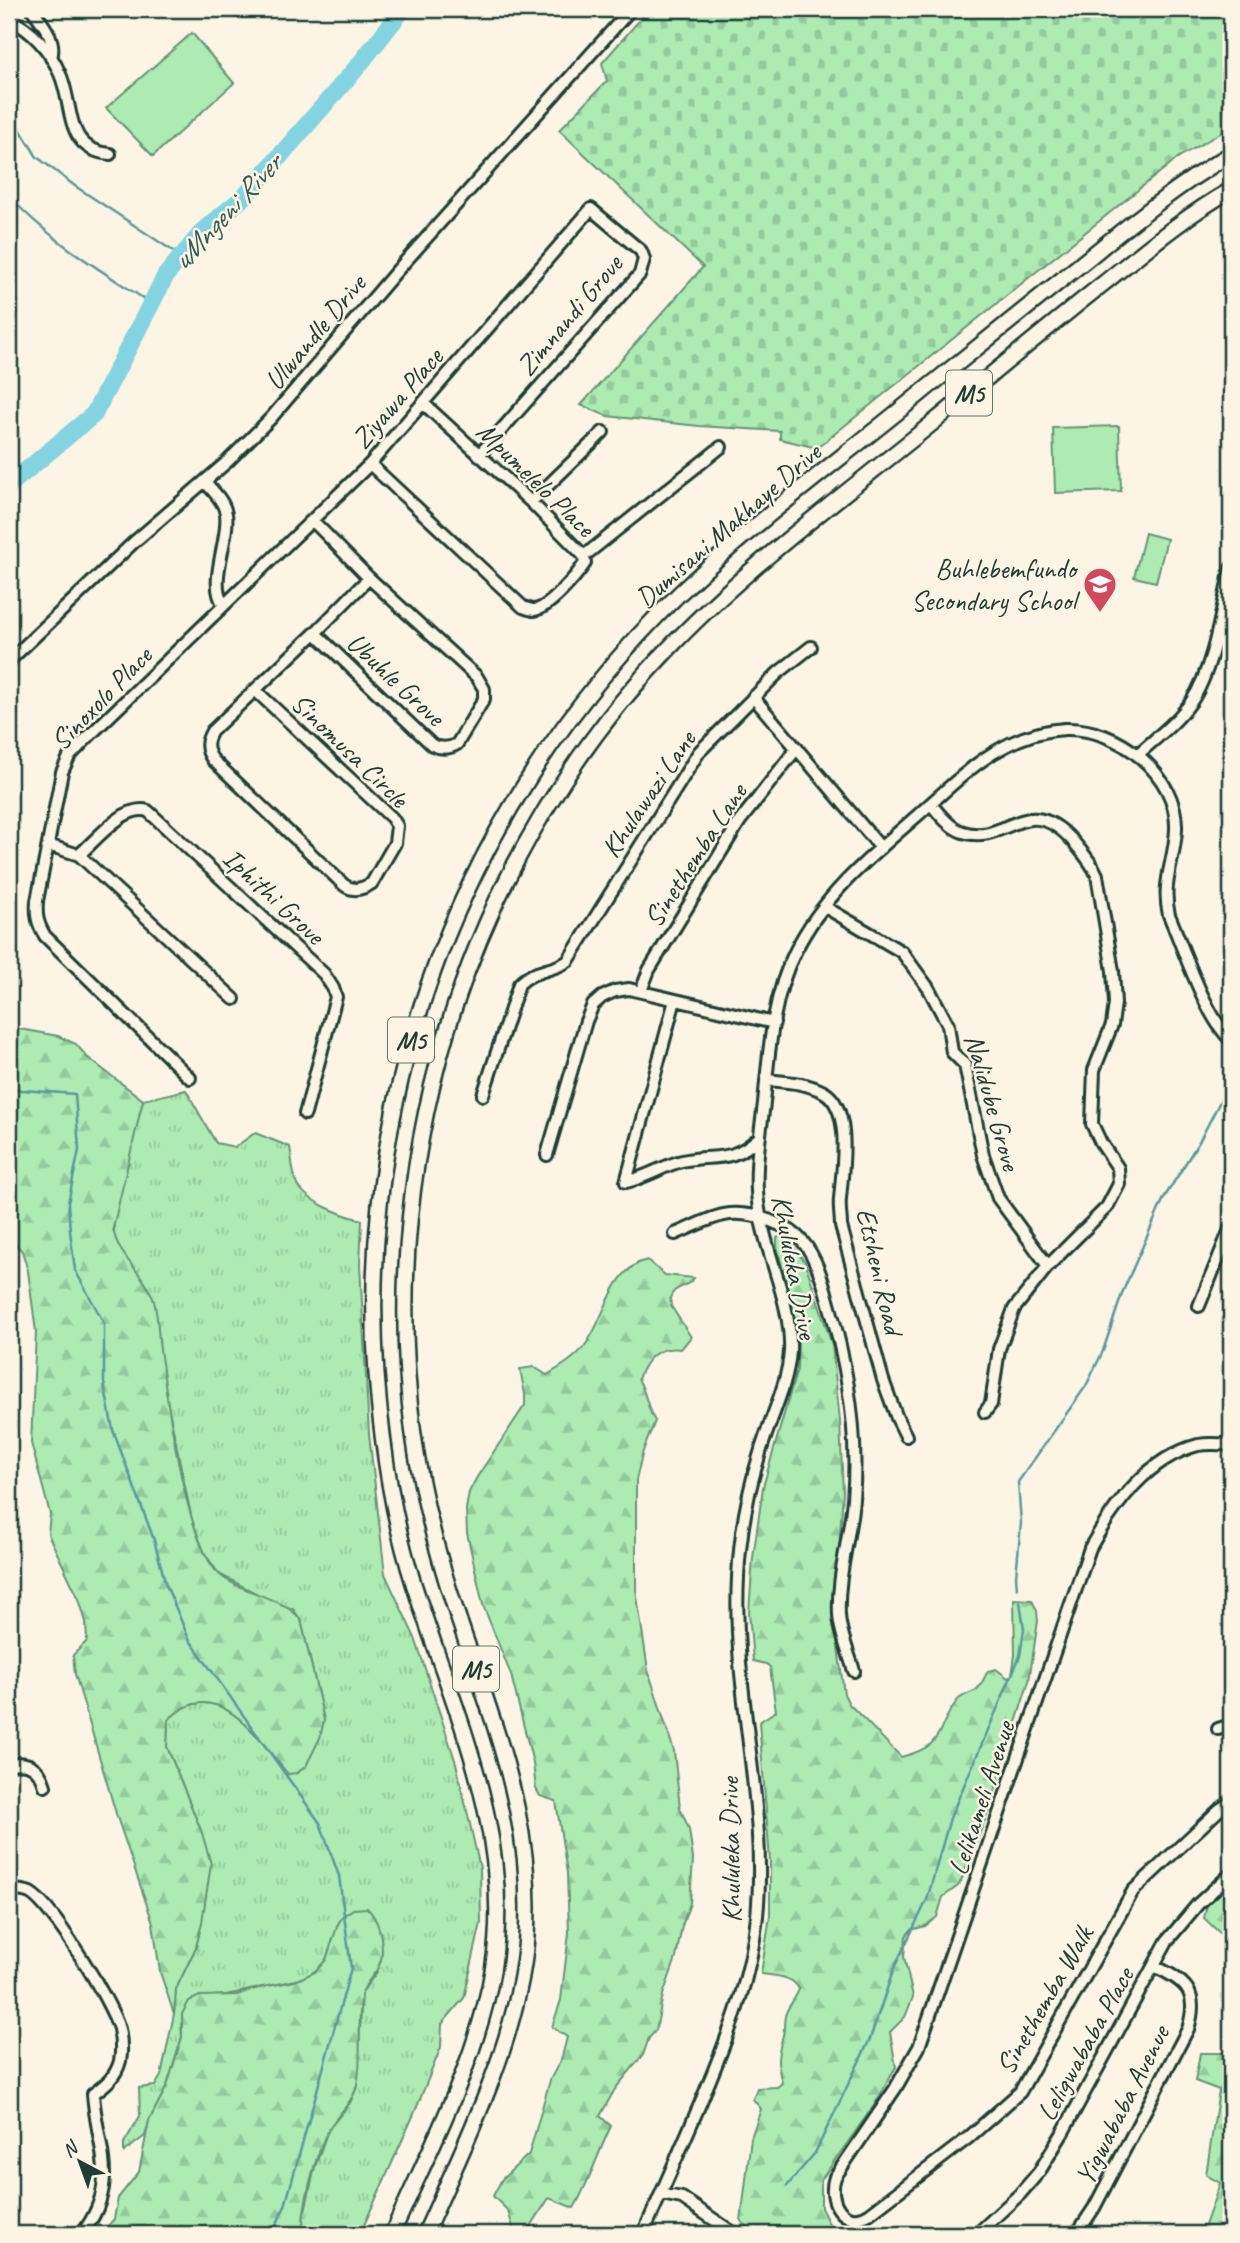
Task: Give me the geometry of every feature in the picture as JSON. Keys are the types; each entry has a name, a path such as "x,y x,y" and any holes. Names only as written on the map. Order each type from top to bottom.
{"main road":[{"name":"Dumisani Makhaye Drive","path":"392,2234 478,2030 490,1984 496,1938 496,1883 490,1822 478,1775 402,1544 376,1384 374,1296 377,1237 387,1154 406,1056 443,944 479,863 543,758 604,677 682,592 782,506 1156,204 1231,154"},
{"name":"Dumisani Makhaye Drive","path":"425,2234 503,2053 521,1981 527,1932 527,1861 520,1813 503,1748 440,1562 423,1494 412,1427 405,1337 406,1254 421,1144 442,1047 467,969 508,875 560,786 621,704 674,643 741,579 1076,306 1165,234 1231,190"}],"street":[{"path":"32,9 48,31 53,48 51,58"},
{"name":"Ulwandle Drive","path":"9,661 271,418 395,273 631,9"},
{"path":"9,19 29,30 61,75 75,132 89,149 110,154"},
{"name":"Ziyawa Place","path":"224,605 370,464 591,209"},
{"name":"Zimnandi Grove","path":"479,455 640,274 643,258 641,251 591,209"},
{"name":"Mpumelelo Place","path":"370,464 523,607 532,610 541,608 578,574 585,564 584,556 531,502 422,403"},
{"path":"531,502 603,432"},
{"path":"584,556 721,447"},
{"path":"205,482 218,497 226,513 218,583 220,600 224,605"},
{"path":"255,690 369,578 313,521"},
{"path":"1137,755 1179,716 1201,685 1231,568"},
{"name":"Ubuhle Grove","path":"315,633 432,745 438,748 457,744 483,703 484,689 477,677 369,578"},
{"name":"Sinoxolo Place","path":"190,1078 45,936 36,916 37,901 58,787 69,757 224,605"},
{"name":"Khulawazi Lane","path":"483,1095 519,984 533,973 560,966 573,954 691,762 778,673 811,647"},
{"name":"Sinomusa Circle","path":"255,690 392,818 397,826 395,843 372,883 359,889 344,885 213,760 207,749 208,737 255,690"},
{"path":"753,697 881,848"},
{"name":"Khululeka Drive","path":"643,2234 737,2011 751,1960 757,1917 759,1845 739,1668 738,1575 741,1533 752,1482 790,1353 786,1314 761,1219 757,1182 774,1023 783,982 794,952 848,879 987,755 1034,735 1062,730 1084,730 1119,743 1137,755 1165,787 1176,815 1176,832 1165,889 1170,915 1209,1009 1231,1040"},
{"name":"Sinethemba Lane","path":"641,991 649,970 740,821 797,748"},
{"path":"931,804 951,825 963,832 982,833 1035,818 1049,821 1066,834 1097,875 1113,971 1115,1003 1112,1025 1094,1070 1092,1124 1118,1168 1119,1184 1107,1207 1048,1266 1021,1298 1005,1330 993,1382 992,1404 985,1412"},
{"name":"Iphithi Grove","path":"79,855 123,815 133,810 148,811 324,974 334,988 336,997 306,1114"},
{"path":"48,845 79,855 234,999"},
{"name":"Nalidube Grove","path":"825,907 902,952 929,989 948,1025 952,1052 965,1065 984,1155 998,1198 1048,1266"},
{"path":"547,1155 556,1118 593,1005 615,991 641,991 774,1023"},
{"path":"675,1000 626,1182 646,1177 682,1161 734,1155 760,1137"},
{"name":"Etsheni Road","path":"766,1080 802,1083 825,1093 834,1101 839,1112 844,1167 840,1201 841,1226 883,1380 906,1436"},
{"path":"675,1234 709,1220 730,1214 745,1214 793,1233 803,1242 813,1258 823,1283 844,1361 852,1410 855,1457 853,1501 844,1550 839,1611 840,1627 854,1671"},
{"path":"1199,1306 1231,1227"},
{"name":"Lelikameli Avenue","path":"848,2216 836,2206 831,2188 835,2177 895,2089 919,2047 1090,1548 1123,1498 1152,1469 1200,1445 1231,1445"},
{"path":"1218,1729 1231,1725"},
{"path":"9,1764 28,1763 37,1769 45,1786"},
{"name":"Sinethemba Walk","path":"848,2216 862,2218 869,2214 968,2137 1020,2092 1133,1891 1148,1874 1229,1807"},
{"name":"Leligwababa Place","path":"976,2234 1020,2194 1039,2172 1175,1930 1198,1903 1231,1874"},
{"path":"9,1890 30,1893 50,1912 108,2003 118,2027 121,2042 120,2062 113,2078 93,2094 105,2168 98,2206 82,2234"},
{"name":"Yigwababa Avenue","path":"1073,2234 1080,2229 1094,2208 1188,2029 1192,2001 1186,1987 1179,1978 1154,1966"},
{"path":"661,2194 682,2198 735,2234"}],"green space":[{"path":"649,9 1231,9 1231,127 1179,157 817,448 780,439 780,431 607,416 581,405 703,267 559,130 607,81 602,63"},
{"path":"192,33 234,83 153,156 106,108"},
{"path":"1119,426 1121,491 1055,493 1053,428"},
{"path":"1145,533 1167,539 1156,582 1134,577"},
{"path":"9,1027 58,1036 76,1044 87,1057 143,1100 113,1228 120,1248 145,1282 154,1301 179,1468 196,1533 207,1557 219,1574 238,1586 284,1606 301,1620 324,1720 320,1738 306,1766 297,1773 288,1774 250,1729 220,1706 203,1703 186,1707 168,1720 167,1747 202,1833 211,1864 196,1947 176,1989 174,2014 160,1972 153,1923 117,1817 75,1674 73,1655 87,1641 86,1622 79,1599 48,1534 50,1514 31,1443 36,1332 28,1271 22,1251 9,1237"},
{"path":"186,1090 216,1143 235,1147 255,1133 290,1147 293,1169 300,1188 315,1201 334,1211 362,1220 360,1265 369,1434 385,1574 415,1638 456,1763 480,1868 481,1923 464,1998 442,2024 441,2047 360,2234 303,2234 302,2224 315,2167 328,2130 350,2103 357,2087 362,1992 377,1972 343,1916 327,1957 311,1974 237,1993 200,1996 181,2024 182,2037 167,2086 149,2121 145,2136 124,2152 124,2143 140,2116 139,2088 155,2086 161,2076 174,2014 176,1989 196,1947 202,1922 202,1833 167,1747 168,1720 186,1707 203,1703 220,1706 250,1729 289,1774 324,1720 301,1620 293,1609 219,1574 205,1554 192,1520 168,1405 114,1238 114,1216 143,1100"},
{"path":"780,1236 788,1240 805,1262 832,1345 840,1421 843,1493 834,1616 844,1694 849,1704 901,1757 926,1748 937,1736 957,1701 978,1688 988,1671 996,1669 1008,1678 1012,1676 1015,1655 1014,1599 1032,1600 1038,1621 1029,1681 988,1812 961,1881 943,1897 937,1917 925,1926 911,1930 906,1936 904,1957 913,1997 905,2017 890,2032 896,2067 875,2104 821,2180 821,2208 834,2234 755,2234 741,2221 751,2138 761,2109 753,2099 757,2088 777,2087 782,2083 779,2049 787,2010 799,1989 788,1979 761,1974 770,1916 770,1861 759,1722 776,1711 770,1667 753,1661 749,1612 763,1487 797,1369 798,1334 777,1246 777,1238"},
{"path":"647,1260 665,1275 694,1278 675,1291 670,1298 671,1306 691,1337 681,1349 665,1349 654,1355 638,1379 655,1421 643,1451 636,1480 636,1590 648,1670 674,1751 680,1808 689,1829 693,1859 690,1903 663,1995 656,2030 649,2038 643,2055 615,2089 600,2116 611,2126 574,2208 549,2198 528,2231 532,2234 515,2234 508,2211 493,2196 502,2179 529,2154 550,2080 562,2057 567,2037 552,2027 561,2000 569,1933 567,1873 556,1801 540,1796 536,1789 533,1763 511,1675 483,1605 467,1533 466,1509 469,1492 477,1477 525,1405 520,1369 534,1367 547,1375 573,1358 593,1333 617,1283 635,1265"},
{"path":"1231,1883 1231,1944 1204,1918 1207,1905"},
{"path":"367,1908 379,1928 382,1952 379,1965 362,1994 358,2081 355,2091 323,2141 310,2181 303,2234 101,2234 114,2219 118,2198 139,2172 149,2121 167,2086 182,2037 182,2014 189,2001 200,1996 237,1995 295,1981 315,1972 326,1960 343,1916 353,1909"},
{"path":"1231,2043 1231,2234 1202,2234 1220,2183 1206,2175 1219,2090 1195,2081 1200,2053 1228,2053"}],"waterway":[{"name":"uMngeni River","path":"9,485 94,414 166,275 204,230 245,196 359,65 403,9"},
{"path":"9,111 37,157 75,186 182,257"},
{"path":"9,196 59,241 152,304"},
{"path":"1017,1589 1021,1523 1018,1482 1086,1386 1103,1351 1123,1291 1164,1198 1200,1140 1231,1080"},
{"path":"9,1089 75,1094 79,1150 68,1203 70,1231 75,1270 104,1323 104,1383 113,1430 154,1540 166,1585 189,1639 320,1823 339,1876 351,1968 285,2206 272,2234"},
{"path":"787,2186 815,2153 870,2039 894,1968 927,1900 950,1818 1020,1656 1024,1629 1020,1602"}],"place":[{"name":"Buhlebemfundo Secondary School","path":"1100,614"}]}
